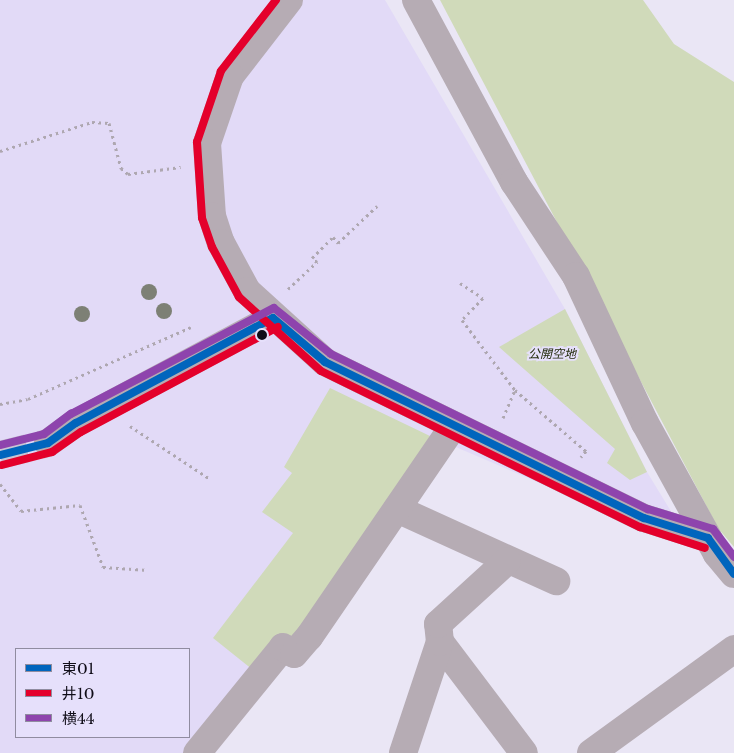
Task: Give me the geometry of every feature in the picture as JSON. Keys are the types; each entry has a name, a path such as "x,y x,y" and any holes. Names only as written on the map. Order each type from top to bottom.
{"street":[{"path":"289,0 230,76 207,143 212,216 221,243 247,291 267,312 325,362 453,427 644,518 708,538"},
{"path":"416,0 514,182 576,276 644,423 708,538 734,574"},
{"path":"48,443 76,422 267,312"},
{"path":"197,753 283,647 294,654 309,637 453,427"},
{"path":"397,509 507,561 556,581"},
{"path":"403,753 440,642 438,624 507,561"},
{"path":"440,642 524,753"},
{"path":"591,753 734,649"}],"path":[{"path":"0,151 92,122 108,123 121,168 128,174 207,163"},
{"path":"267,312 286,290 317,262 312,258 333,237 338,243 377,206"},
{"path":"460,282 483,298 462,320 515,390 586,451 580,459 571,454"},
{"path":"0,404 28,399 195,325"},
{"path":"502,420 515,390"},
{"path":"493,416 510,425"},
{"path":"123,422 210,479"},
{"path":"0,484 21,511 80,505 103,567 148,570"}],"shaded area":[{"path":"0,0 385,0 565,309 647,472 694,549 430,436 303,631 282,640 190,753 0,753"}],"green space":[{"path":"440,0 643,0 674,44 734,82 734,547 718,528"},
{"name":"公開空地","path":"565,309 647,472 630,480 607,463 615,449 499,347"},
{"path":"330,388 430,436 363,545 303,631 282,640 253,670 213,638 293,533 262,512 292,473 284,467"}],"tunnel":[{"path":"0,455 48,443"}],"transit line":[{"name":"井10","path":"276,0 221,71 197,142 202,218 212,247 239,297 321,371 640,527 705,548"},
{"name":"横44","path":"0,445 44,434 71,414 274,308 331,354 648,509 713,529 734,557"},
{"name":"東01","path":"273,318 325,362 644,518 708,538 734,574"},
{"name":"東01","path":"0,455 48,443 76,423 273,318"},
{"name":"井10","path":"2,465 52,452 81,432 278,327"}]}
